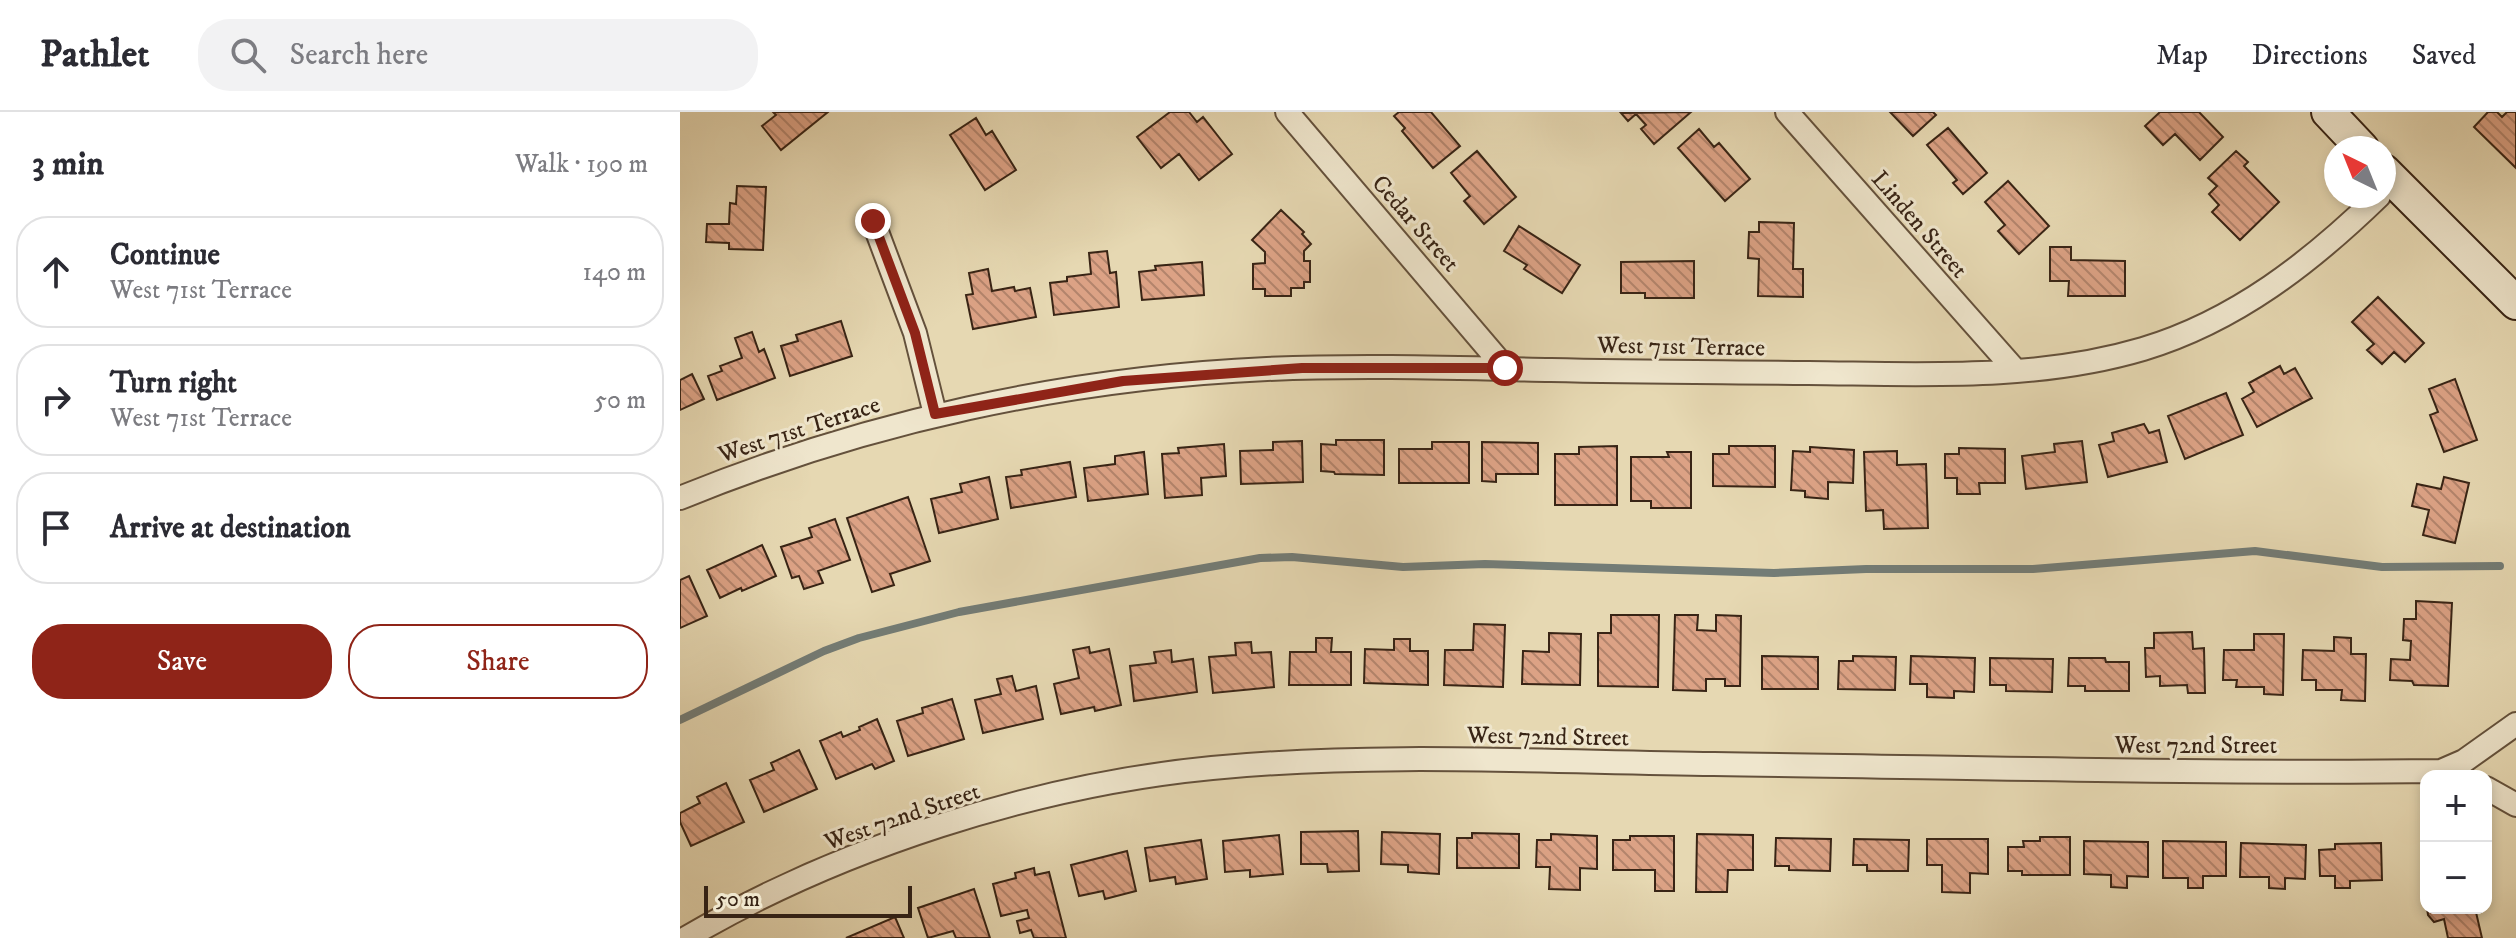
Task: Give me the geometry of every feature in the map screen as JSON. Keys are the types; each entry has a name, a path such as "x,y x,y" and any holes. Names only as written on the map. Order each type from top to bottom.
{"main road":[{"path":"2328,112 2351,136"},
{"path":"2396,195 2516,303"}],"street":[{"name":"Cedar Street","path":"1287,112 1505,368"},
{"name":"Linden Street","path":"1787,112 2015,370"},
{"name":"West 71st Terrace","path":"680,498 800,454 935,414 1138,379 1275,369 1505,368 1962,375 2041,370 2142,350 2201,326 2270,288 2309,260 2362,208"},
{"path":"873,221 915,333 935,414"},
{"name":"West 72nd Street","path":"2454,770 2516,724"},
{"name":"West 72nd Street","path":"686,938 792,883 913,834 1060,793 1136,778 1212,768 1370,760 2420,774"},
{"path":"2492,791 2516,805"}],"building":[{"path":"773,112 828,112 781,150 762,126 776,115"},
{"path":"1170,112 1189,112 1197,122 1203,117 1232,154 1199,180 1179,154 1161,168 1137,137"},
{"path":"1399,112 1431,112 1460,146 1433,168 1402,131 1405,128 1394,116"},
{"path":"1691,112 1654,144 1641,129 1646,125 1636,114 1628,121 1621,113"},
{"path":"1890,112 1933,112 1936,115 1913,136"},
{"path":"2160,112 2199,112 2223,137 2200,160 2175,134 2163,145 2145,126"},
{"path":"2488,112 2497,112 2502,117 2507,112 2516,112 2516,168 2474,127"},
{"path":"976,118 986,135 992,131 1016,170 985,190 950,135"},
{"path":"1948,128 1987,173 1963,194 1953,183 1957,180 1927,145"},
{"path":"1699,129 1714,147 1719,143 1750,179 1725,201 1678,148"},
{"path":"1477,151 1516,197 1484,224 1464,201 1470,196 1451,173"},
{"path":"2236,151 2248,162 2244,166 2279,202 2240,240 2212,212 2219,205 2209,194 2217,186 2208,178"},
{"path":"2008,181 2049,226 2019,254 1998,231 2005,225 1985,202"},
{"path":"737,186 766,187 763,250 729,249 729,243 706,242 707,224 729,224 730,203 736,204"},
{"path":"1281,210 1304,232 1302,234 1311,244 1304,251 1304,261 1310,261 1310,282 1304,282 1304,288 1291,288 1291,296 1265,296 1265,289 1253,289 1253,264 1265,263 1265,252 1252,240"},
{"path":"1759,222 1794,223 1793,269 1803,269 1803,297 1758,296 1759,259 1748,258 1749,232 1759,232"},
{"path":"1519,226 1580,265 1562,293 1524,269 1527,265 1504,251"},
{"path":"2050,247 2071,247 2071,260 2125,261 2125,296 2068,296 2069,281 2050,281"},
{"path":"1107,251 1110,273 1116,272 1119,307 1054,315 1050,283 1091,274 1089,253"},
{"path":"1694,261 1694,298 1645,298 1645,293 1621,293 1621,262"},
{"path":"1202,262 1204,295 1142,300 1139,272 1156,270 1155,266"},
{"path":"988,269 992,291 1030,288 1036,317 973,329 966,295 973,294 969,273"},
{"path":"2378,297 2424,343 2405,362 2394,352 2382,364 2367,350 2374,344 2352,322"},
{"path":"841,321 852,356 790,376 781,346 798,341 796,335"},
{"path":"752,332 759,352 764,349 775,378 717,400 708,376 722,371 720,366 742,358 735,338"},
{"path":"2280,366 2284,374 2295,368 2312,398 2257,427 2242,399 2254,392 2249,383"},
{"path":"692,374 704,399 680,410 680,380"},
{"path":"2455,379 2477,440 2444,452 2430,415 2438,412 2429,389"},
{"path":"2226,393 2243,435 2185,459 2168,416"},
{"path":"2144,424 2149,433 2159,430 2167,462 2108,477 2099,445 2114,441 2112,433"},
{"path":"1336,440 1384,440 1384,475 1321,471 1321,444 1336,445"},
{"path":"1302,441 1303,482 1241,484 1240,451 1273,450 1273,442"},
{"path":"2082,441 2087,482 2026,489 2022,456 2055,452 2054,444"},
{"path":"1432,442 1469,442 1469,483 1399,483 1399,449 1432,449"},
{"path":"1482,442 1538,443 1538,474 1496,474 1496,482 1482,481"},
{"path":"1224,444 1226,476 1201,478 1202,495 1165,498 1162,454 1179,453 1178,448"},
{"path":"1617,446 1617,505 1555,505 1555,454 1579,454 1579,447"},
{"path":"1729,446 1775,446 1775,487 1713,486 1713,454 1729,454"},
{"path":"1810,447 1854,450 1853,483 1828,482 1828,499 1805,497 1805,491 1791,490 1793,451 1810,452"},
{"path":"1959,448 2005,449 2005,483 1979,483 1980,494 1957,494 1957,478 1945,478 1945,454 1959,454"},
{"path":"1897,451 1897,465 1926,464 1928,528 1884,529 1883,510 1866,511 1864,452"},
{"path":"1144,452 1148,494 1088,501 1084,468 1115,464 1115,456"},
{"path":"1667,452 1691,452 1691,508 1651,508 1651,501 1631,501 1631,457 1669,457"},
{"path":"1070,462 1076,497 1011,508 1006,477 1022,475 1021,470"},
{"path":"989,477 998,519 939,533 931,499 962,492 960,484"},
{"path":"2444,477 2469,483 2455,543 2423,535 2429,510 2412,506 2417,484 2441,489"},
{"path":"908,497 930,561 890,574 894,585 872,592 847,518"},
{"path":"835,519 850,560 818,571 823,583 804,589 799,576 792,578 781,547 812,537 809,528"},
{"path":"762,545 776,576 720,598 707,570"},
{"path":"689,576 707,616 680,628 680,580"},
{"path":"2416,601 2452,603 2448,686 2414,685 2412,681 2390,680 2391,659 2410,660 2411,641 2403,640 2404,619 2416,619"},
{"path":"1611,615 1659,615 1658,687 1598,686 1598,633 1611,633"},
{"path":"1675,615 1698,615 1697,630 1716,631 1716,615 1741,616 1740,686 1725,686 1725,679 1706,679 1706,691 1673,690"},
{"path":"1474,624 1505,625 1503,687 1444,685 1445,650 1473,650"},
{"path":"2192,632 2193,649 2204,648 2205,693 2188,693 2187,685 2160,686 2160,676 2146,677 2145,648 2154,648 2154,633"},
{"path":"1549,633 1581,634 1580,685 1522,684 1523,651 1549,652"},
{"path":"2254,634 2284,634 2283,695 2264,694 2264,687 2236,687 2237,680 2223,680 2224,650 2254,650"},
{"path":"2334,637 2351,638 2351,654 2366,654 2365,701 2341,700 2342,690 2316,690 2316,680 2302,680 2303,650 2334,651"},
{"path":"1316,638 1332,638 1331,652 1351,652 1351,685 1289,685 1290,652 1316,652"},
{"path":"1394,639 1410,639 1410,651 1428,651 1428,685 1364,683 1365,649 1394,650"},
{"path":"1251,642 1252,653 1271,652 1274,687 1213,693 1209,657 1236,655 1235,643"},
{"path":"1089,647 1090,653 1109,649 1121,705 1061,714 1054,684 1079,678 1073,650"},
{"path":"1171,650 1172,662 1193,659 1197,692 1134,701 1130,666 1156,663 1154,652"},
{"path":"1762,656 1818,657 1818,689 1762,689"},
{"path":"1853,656 1896,657 1895,690 1838,689 1839,661 1853,661"},
{"path":"1911,656 1975,658 1974,692 1954,691 1954,698 1927,697 1927,684 1910,684"},
{"path":"1990,658 2053,659 2052,692 2006,691 2006,685 1990,685"},
{"path":"2069,658 2129,662 2129,691 2085,691 2085,686 2068,686"},
{"path":"1012,676 1016,691 1036,686 1043,719 983,733 975,700 1001,694 997,679"},
{"path":"952,699 964,739 908,756 897,721 923,713 922,708"},
{"path":"877,719 894,761 875,769 872,764 836,779 820,741 841,732 843,737"},
{"path":"799,750 817,789 764,812 750,780 774,770 771,763"},
{"path":"726,783 744,822 691,846 680,822 680,813 700,803 697,797"},
{"path":"1358,831 1359,871 1328,872 1327,864 1301,864 1301,832"},
{"path":"1382,832 1440,834 1439,874 1408,872 1408,865 1381,864"},
{"path":"1472,833 1519,834 1519,868 1457,868 1457,838 1472,838"},
{"path":"1551,834 1597,836 1597,869 1580,868 1580,890 1549,889 1550,867 1536,867 1537,840 1551,840"},
{"path":"1697,834 1753,835 1753,870 1728,870 1727,892 1696,892"},
{"path":"1279,835 1283,874 1250,877 1250,870 1225,872 1223,841"},
{"path":"1630,836 1674,836 1674,891 1655,891 1655,870 1613,870 1613,840 1630,840"},
{"path":"2040,837 2070,837 2070,875 2022,875 2022,871 2008,871 2008,847 2024,847 2023,841 2040,841"},
{"path":"1776,838 1831,839 1830,871 1789,870 1789,866 1775,866"},
{"path":"1854,839 1909,840 1908,871 1867,871 1867,865 1853,865"},
{"path":"1927,839 1988,839 1988,874 1970,873 1970,893 1942,892 1942,865 1927,865"},
{"path":"1201,840 1207,879 1176,884 1175,877 1150,881 1145,848"},
{"path":"2084,841 2148,842 2148,877 2127,876 2127,888 2111,887 2111,875 2084,874"},
{"path":"2163,841 2226,842 2226,876 2203,876 2203,888 2188,888 2188,878 2163,878"},
{"path":"2241,843 2306,845 2305,879 2285,878 2285,889 2269,888 2269,877 2240,877"},
{"path":"2381,843 2382,880 2350,881 2350,888 2335,888 2335,876 2320,876 2319,850 2335,849 2335,844"},
{"path":"1127,851 1136,891 1105,899 1103,891 1079,896 1071,865"},
{"path":"1034,868 1035,875 1049,872 1066,938 1034,938 1031,930 1020,933 1017,921 1029,918 1027,910 1001,916 993,884 1016,878 1015,873"},
{"path":"974,889 990,938 956,938 953,931 928,938 918,908"},
{"path":"2476,914 2482,938 2448,938 2444,919 2434,922 2428,915"},
{"path":"895,917 904,938 846,938"}],"waterway":[{"path":"680,720 824,651 859,638 959,612 1260,558 1292,557 1403,567 1485,564 1774,573 1866,569 2033,569 2255,551 2382,567 2500,566"}],"route":[{"path":"873,221 915,333 935,414 1123,381 1262,369 1505,368"}]}
